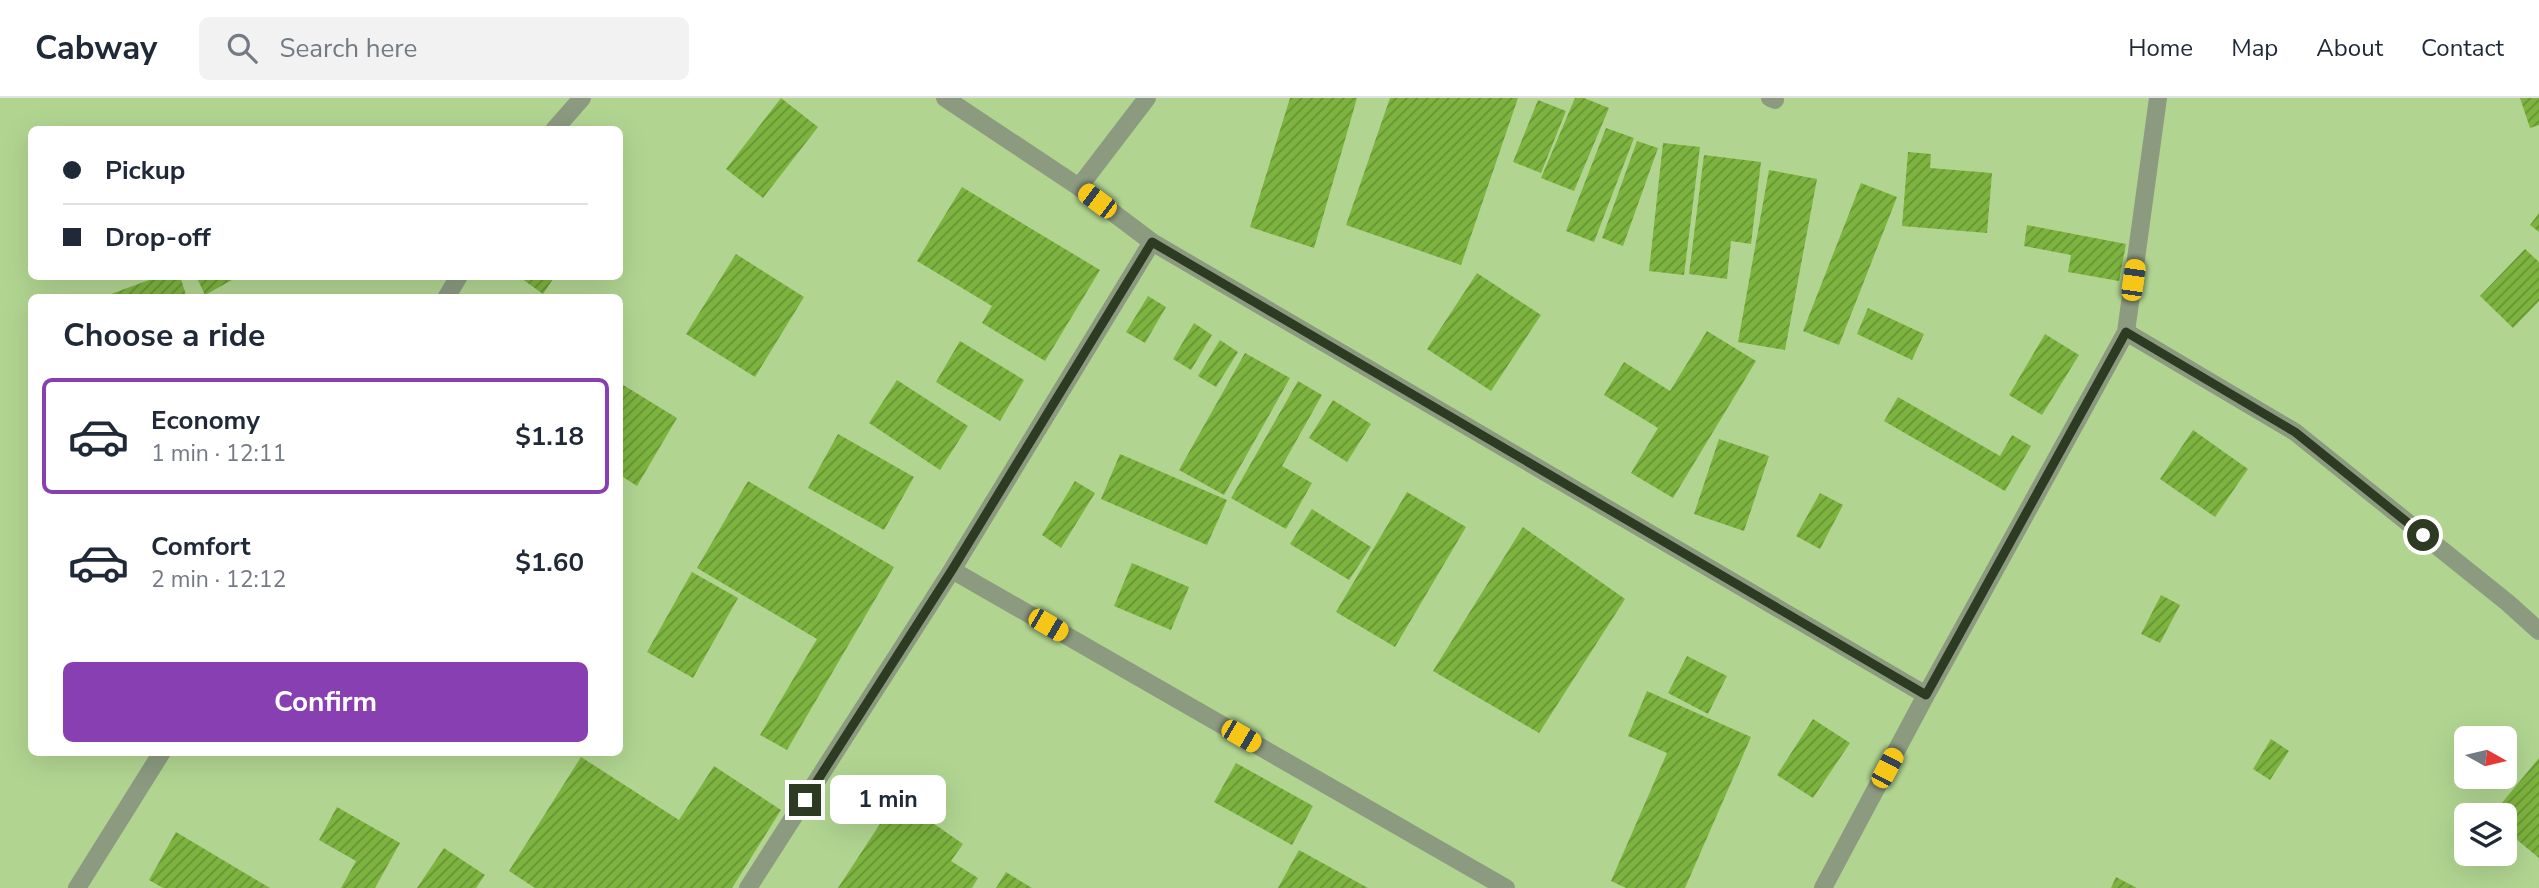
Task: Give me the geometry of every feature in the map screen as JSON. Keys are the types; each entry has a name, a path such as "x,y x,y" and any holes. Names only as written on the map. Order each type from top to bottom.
{"street":[{"path":"558,126 582,98"},
{"path":"945,98 1079,187 1152,242 1926,695"},
{"path":"1079,187 1147,98"},
{"path":"1823,888 2126,332 2158,98"},
{"path":"748,888 952,570 1152,242"},
{"path":"2126,332 2295,432 2508,603 2539,631"},
{"path":"952,570 1506,888"},
{"path":"77,888 160,756"}],"shaded area":[{"path":"0,98 2539,98 2539,888 0,888"}],"building":[{"path":"781,98 818,127 763,198 726,169"},
{"path":"1290,98 1357,98 1314,248 1250,227"},
{"path":"1390,98 1518,98 1461,265 1346,225"},
{"path":"1575,98 1584,98 1609,108 1574,191 1541,178"},
{"path":"2520,98 2539,98 2539,125 2530,128"},
{"path":"1538,100 1566,111 1541,173 1513,162"},
{"path":"1606,128 1634,138 1594,242 1566,231"},
{"path":"1637,141 1658,148 1623,246 1602,238"},
{"path":"1663,143 1700,147 1684,275 1649,271"},
{"path":"1908,152 1931,154 1930,168 1992,173 1987,233 1902,226"},
{"path":"1704,155 1761,162 1751,244 1731,241 1727,279 1689,274"},
{"path":"1769,170 1817,179 1785,350 1738,342"},
{"path":"1861,183 1897,197 1839,345 1803,331"},
{"path":"962,187 1100,270 1045,361 982,323 992,306 917,261"},
{"path":"2539,213 2539,232 2530,225"},
{"path":"2027,225 2126,244 2119,281 2068,272 2071,255 2024,246"},
{"path":"2525,249 2539,262 2539,301 2513,328 2480,296"},
{"path":"736,254 804,297 755,377 686,334"},
{"path":"1477,273 1541,315 1491,391 1427,349"},
{"path":"149,280 181,280 186,294 111,294"},
{"path":"198,280 232,280 207,294"},
{"path":"524,280 552,280 543,294"},
{"path":"1148,296 1166,307 1145,343 1126,332"},
{"path":"1868,308 1924,334 1912,360 1857,334"},
{"path":"1194,323 1212,335 1191,370 1173,359"},
{"path":"1707,331 1756,361 1673,498 1631,473 1658,428 1604,395 1624,362 1670,391"},
{"path":"2045,334 2079,355 2042,415 2009,395"},
{"path":"1220,340 1238,352 1216,387 1198,376"},
{"path":"960,341 1024,380 1000,421 936,382"},
{"path":"1245,353 1290,378 1224,495 1179,470"},
{"path":"897,380 968,426 940,470 869,423"},
{"path":"1298,381 1322,395 1282,466 1312,483 1286,529 1231,498"},
{"path":"623,385 677,418 637,486 623,477"},
{"path":"1898,397 2000,456 2012,435 2031,446 2005,491 1884,421"},
{"path":"1333,400 1371,424 1347,462 1309,438"},
{"path":"2193,430 2248,469 2215,517 2160,479"},
{"path":"838,434 914,477 884,530 808,488"},
{"path":"1719,439 1769,456 1744,531 1694,514"},
{"path":"1120,454 1227,500 1207,545 1101,499"},
{"path":"748,481 894,567 787,750 760,735 817,639 697,568"},
{"path":"1075,481 1095,493 1061,548 1042,535"},
{"path":"1407,492 1466,527 1395,647 1336,612"},
{"path":"1820,493 1843,505 1820,549 1796,536"},
{"path":"1312,509 1371,547 1349,580 1290,544"},
{"path":"1523,527 1625,599 1539,733 1433,671"},
{"path":"1132,563 1189,587 1171,630 1114,606"},
{"path":"692,572 738,598 693,678 647,652"},
{"path":"2161,595 2180,605 2160,643 2141,634"},
{"path":"1687,656 1727,676 1708,714 1668,693"},
{"path":"1647,691 1751,737 1685,888 1626,888 1611,881 1667,753 1628,736"},
{"path":"1813,719 1850,743 1813,798 1777,775"},
{"path":"2271,739 2289,751 2270,780 2253,769"},
{"path":"581,757 679,820 714,766 781,810 732,888 535,888 509,871"},
{"path":"2539,758 2539,858 2517,840 2517,803 2502,803 2513,789 2517,789 2517,785"},
{"path":"1236,763 1313,806 1292,845 1214,802"},
{"path":"897,798 963,844 951,861 978,878 972,888 838,888"},
{"path":"337,807 400,843 375,888 341,888 356,861 319,840"},
{"path":"176,832 270,888 163,888 149,880"},
{"path":"444,848 485,875 476,888 417,888"},
{"path":"1299,850 1368,888 1278,888"},
{"path":"1006,872 1032,888 996,888"},
{"path":"2116,877 2137,888 2111,888"}],"route":[{"path":"805,800 952,570 1152,242 1926,695 2126,332 2295,432 2423,535"}]}
